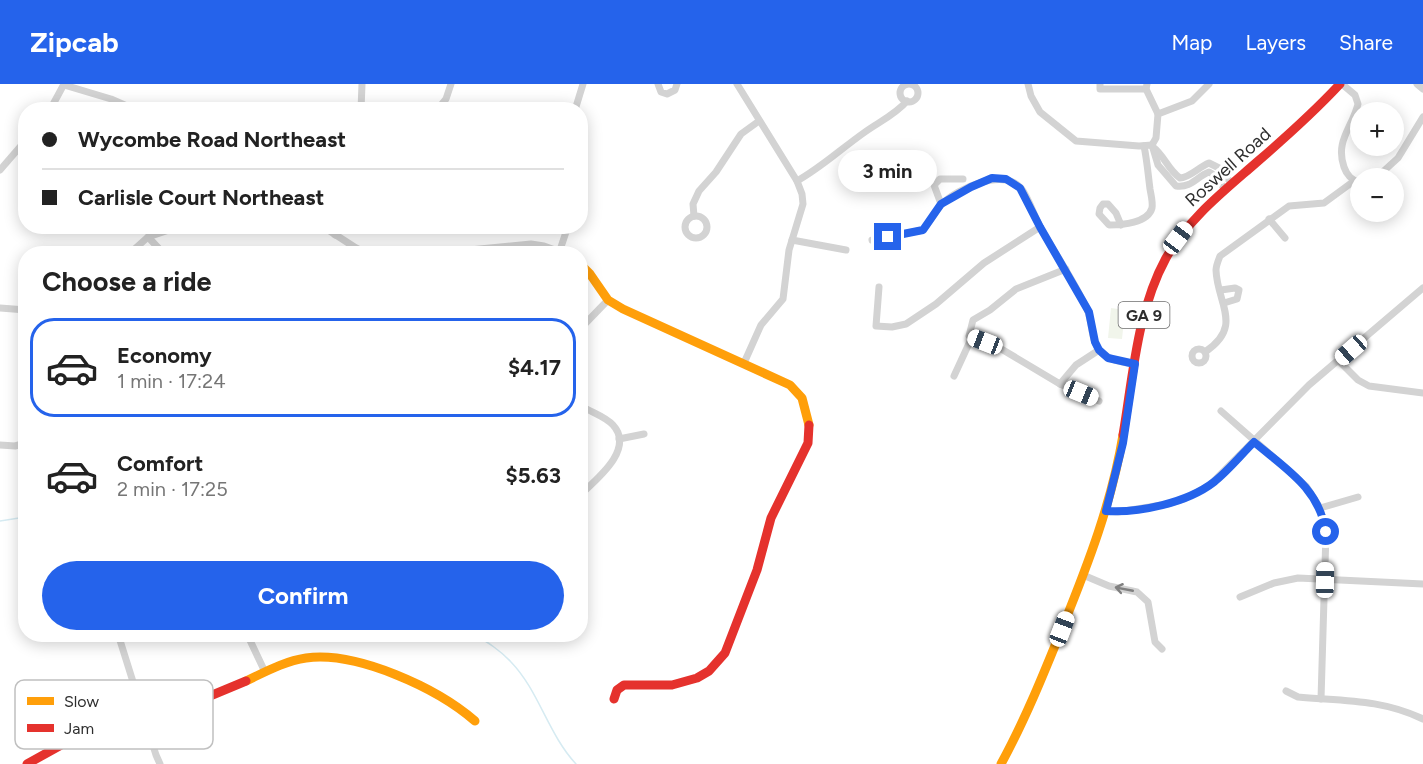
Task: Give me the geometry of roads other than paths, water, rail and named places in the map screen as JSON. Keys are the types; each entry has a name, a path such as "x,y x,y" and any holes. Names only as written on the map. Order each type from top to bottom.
{"street":[{"path":"54,102 64,84 118,102"},
{"path":"361,102 362,84"},
{"path":"444,102 451,84"},
{"path":"578,102 584,84"},
{"path":"658,84 661,92 667,94 675,90 677,84"},
{"path":"737,84 797,181 803,204 789,250 783,299 761,325 744,363"},
{"path":"1028,84 1031,96 1040,112 1076,141 1149,146"},
{"path":"1100,84 1100,89 1147,87 1158,114 1156,138 1149,146 1153,206 1147,216 1121,225"},
{"path":"1158,114 1192,100 1209,84"},
{"path":"1341,84 1355,95 1357,100 1357,108 1341,149 1345,170 1350,175"},
{"name":"Roswell Road","path":"1001,764 1038,685 1083,575 1106,511 1123,443 1146,306 1165,260 1186,228 1204,208 1299,126 1341,84"},
{"path":"1417,84 1423,88"},
{"path":"797,181 820,167 863,133 901,108 907,101"},
{"path":"1387,168 1398,158 1423,117"},
{"path":"694,216 693,204 699,191 716,172 741,134 759,121"},
{"path":"1149,146 1158,165 1176,186 1189,186 1203,174 1209,172 1229,186"},
{"path":"0,170 18,149"},
{"path":"941,204 934,185 940,178 963,179"},
{"path":"872,240 923,230 941,204 992,178 1006,179 1020,188 1040,227 1066,269 1089,312 1095,342 1099,350 1108,358 1135,364"},
{"path":"1205,352 1217,344 1225,327 1226,314 1216,269 1220,256 1289,206 1324,203 1350,186"},
{"path":"1269,219 1285,238"},
{"path":"879,287 876,326 892,327 906,324 936,304 984,263 1040,227"},
{"path":"137,246 147,237 157,234"},
{"path":"335,235 354,246"},
{"path":"147,237 156,246"},
{"path":"792,240 846,250"},
{"path":"511,246 531,244 539,246"},
{"path":"1066,269 1016,289 990,310 973,320 969,336 998,347 1060,384 1099,401"},
{"path":"588,272 608,300 639,317 785,382 795,390 806,408 810,430 803,456 771,518 757,570 731,642 718,662 697,678 672,685 624,685 616,690 614,699"},
{"path":"1221,290 1235,288 1239,290 1236,299 1224,303"},
{"path":"1106,511 1127,511 1168,504 1184,499 1217,480 1309,385 1423,288"},
{"path":"588,321 608,300"},
{"path":"0,308 18,309"},
{"path":"954,376 972,337"},
{"path":"1060,384 1070,371 1099,350"},
{"path":"1339,361 1358,380 1369,386 1423,393"},
{"path":"588,410 612,423 619,439 619,450 615,459 588,487"},
{"path":"1221,411 1306,486 1320,508 1326,532 1322,699"},
{"path":"619,439 644,434"},
{"path":"0,445 18,445"},
{"path":"1320,508 1358,497"},
{"path":"1083,575 1109,586 1137,592 1148,602 1155,642 1162,649"},
{"path":"1240,597 1285,580 1298,578 1423,584"},
{"path":"121,642 133,680"},
{"path":"251,642 265,672"},
{"path":"213,695 290,662 309,657 332,656 351,659 438,693 458,705 475,721"},
{"path":"1286,691 1298,697 1384,704 1423,718"},
{"path":"33,763 57,749"},
{"path":"155,749 160,764"}],"waterway":[{"path":"0,521 18,518"},
{"path":"487,642 521,673 558,739 576,764"}]}
